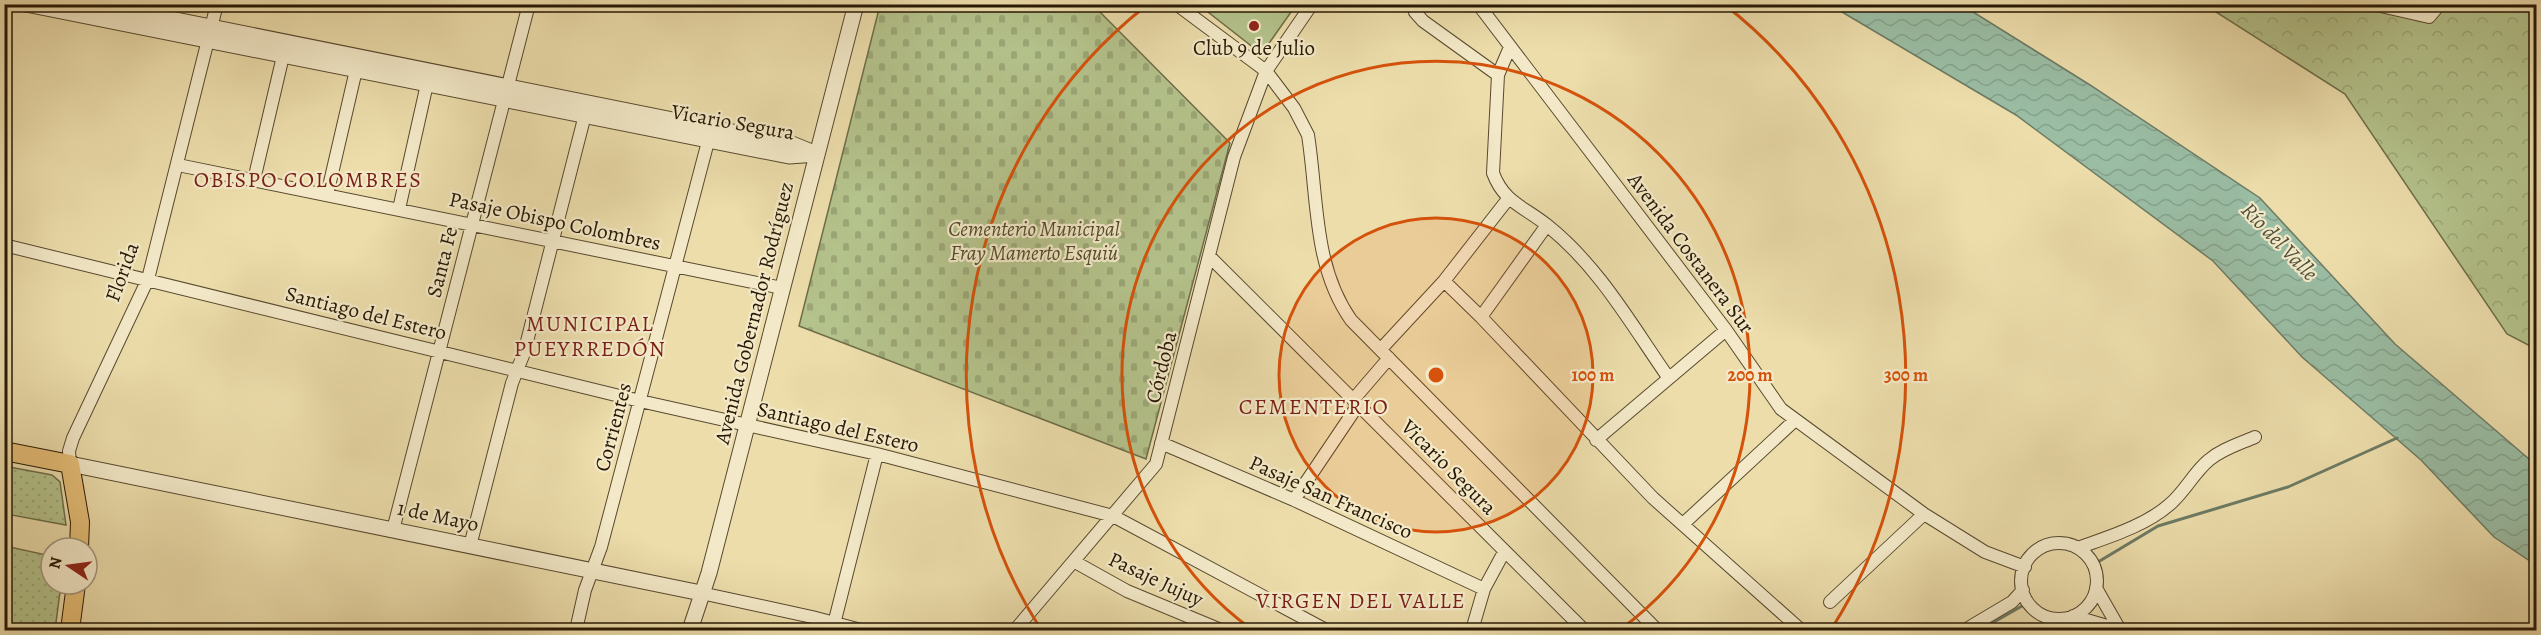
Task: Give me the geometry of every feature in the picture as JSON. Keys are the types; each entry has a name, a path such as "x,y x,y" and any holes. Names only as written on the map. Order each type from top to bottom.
{"main road":[{"name":"1 de Mayo","path":"4,451 70,464"},
{"name":"Florida","path":"70,464 80,522 79,536"},
{"path":"70,630 74,596"}],"street":[{"name":"Vicario Segura","path":"26,4 209,34 710,134 792,144 817,154"},
{"name":"Vicario Segura","path":"96,4 283,56 428,84 506,93"},
{"name":"Florida","path":"70,464 69,451 72,438 148,279 217,4"},
{"name":"Santa Fe","path":"393,530 529,4"},
{"name":"Avenida Gobernador Rodríguez","path":"690,630 709,573 856,4"},
{"path":"1176,4 1266,71 1293,108 1308,135 1321,244 1337,300 1351,320 1657,630"},
{"name":"Córdoba","path":"1015,630 1156,464 1234,157 1266,71 1312,4"},
{"path":"1418,4 1415,12 1423,21 1498,75"},
{"name":"Avenida Costanera Sur","path":"1478,4 1726,330 1773,399 1794,421 1923,514 1985,552 2025,567"},
{"path":"2372,4 2428,17 2440,4"},
{"path":"1510,47 1498,75 1493,173 1497,184 1508,199 1547,225 1597,273 1668,377"},
{"path":"254,180 283,56"},
{"path":"327,195 357,70"},
{"path":"399,209 428,84"},
{"path":"470,546 586,109"},
{"name":"Corrientes","path":"576,630 585,590 601,547 710,134"},
{"name":"Pasaje Obispo Colombres","path":"178,165 782,288"},
{"path":"1294,500 1385,354 1508,199"},
{"path":"1481,317 1547,225"},
{"name":"Santiago del Estero","path":"4,245 640,401 877,454 1113,516 1311,627 1326,630"},
{"name":"Vicario Segura","path":"1209,256 1578,628"},
{"path":"1444,281 1481,317 1596,440 1683,524 1801,630"},
{"path":"1596,440 1726,330"},
{"path":"1683,524 1794,421"},
{"path":"2078,548 2106,538 2160,512 2172,503 2207,461 2218,453 2255,437"},
{"name":"Pasaje San Francisco","path":"1161,443 1294,500 1484,589"},
{"path":"834,624 877,454"},
{"name":"1 de Mayo","path":"70,464 701,593 861,630"},
{"path":"1830,602 1923,514"},
{"path":"2062,543 2078,548 2094,565 2096,588 2120,630 2079,617 2057,619 2042,615 2030,604 2023,590 2025,567 2033,554 2047,545 2062,543"},
{"path":"1473,630 1484,589 1504,552"},
{"name":"Pasaje Jujuy","path":"1075,562 1126,591 1221,630"},
{"path":"2076,630 2079,617 2096,588"},
{"path":"1965,630 2012,602 2023,590"}],"green space":[{"name":"Cementerio Municipal Fray Mamerto Esquiú","path":"880,5 1093,5 1230,143 1146,459 799,326"},
{"name":"Club 9 de Julio","path":"1199,5 1296,5 1265,49 1254,48"},
{"path":"2205,5 2536,5 2536,349 2507,334 2345,94"},
{"path":"4,466 52,475 60,482 66,525 12,515 5,546 39,553 39,596 59,596 55,630 5,630"}],"water":[{"name":"Río del Valle","path":"1830,5 1962,5 2090,85 2260,198 2395,344 2536,465 2536,565 2494,537 2421,460 2302,357 2213,261 2016,115"}],"waterway":[{"path":"2098,562 2158,526 2288,487 2397,438"},
{"path":"1980,630 2022,606"}],"place":[{"name":"Club 9 de Julio","path":"1254,26"}],"district":[{"name":"OBISPO COLOMBRES","path":"308,179"},
{"name":"MUNICIPAL PUEYRREDÓN","path":"590,336"},
{"name":"CEMENTERIO","path":"1314,406"},
{"name":"VIRGEN DEL VALLE","path":"1361,600"}]}
